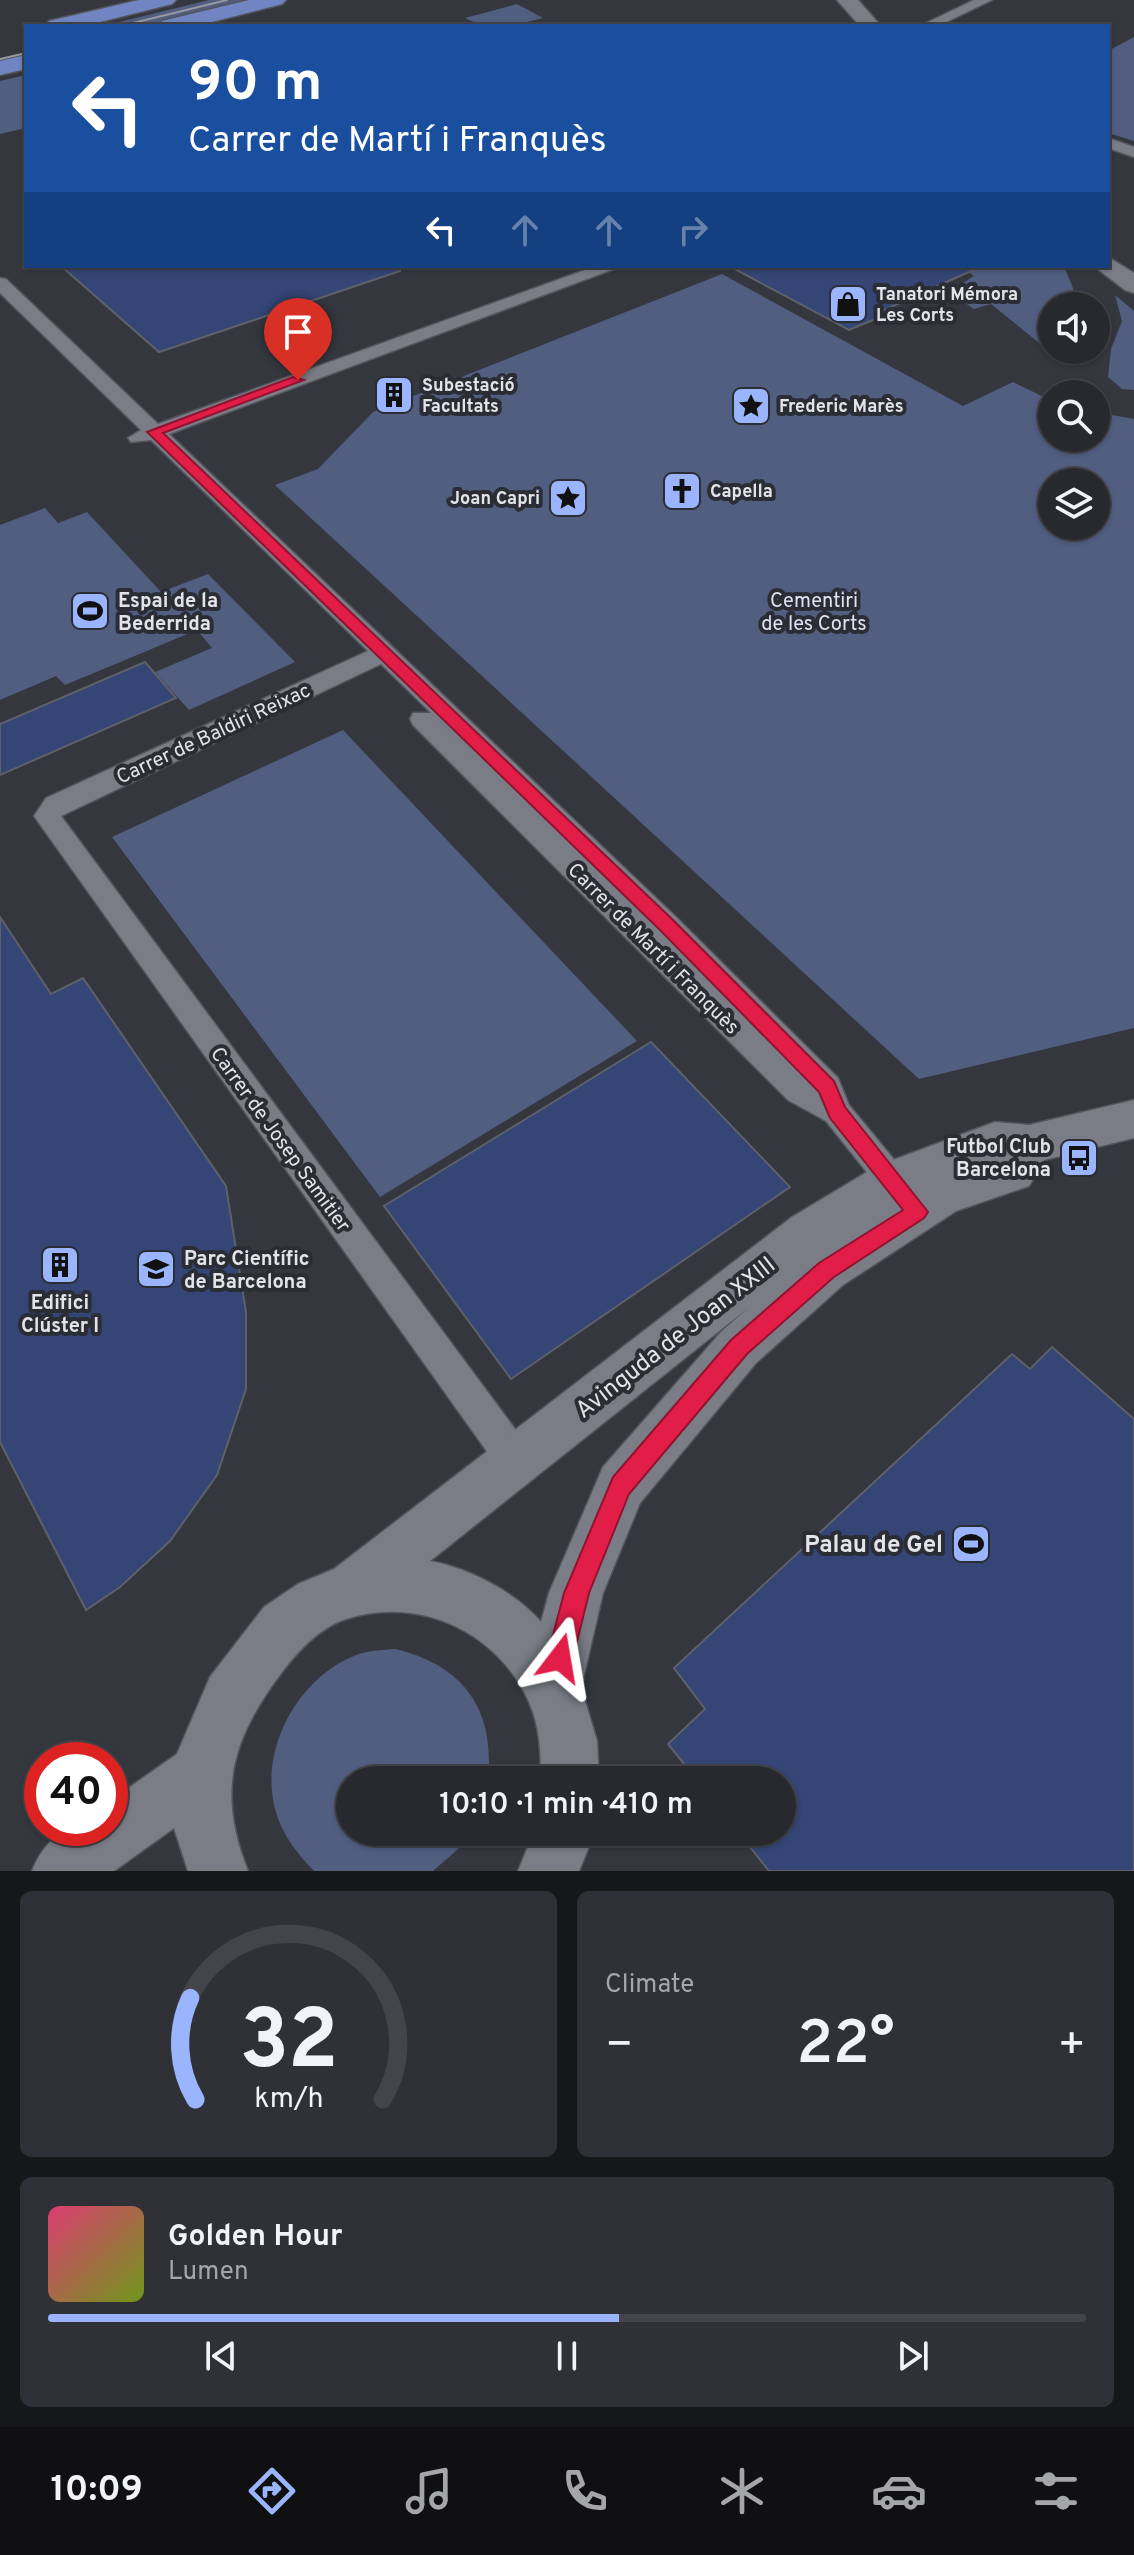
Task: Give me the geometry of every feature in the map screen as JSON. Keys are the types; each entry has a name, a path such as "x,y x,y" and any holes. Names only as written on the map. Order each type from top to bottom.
{"main road":[{"path":"65,24 165,0"},
{"path":"178,24 275,0"},
{"path":"0,68 24,62"}],"street":[{"path":"834,0 855,24"},
{"path":"847,0 869,24"},
{"path":"931,24 985,0"},
{"path":"1110,144 1134,152"},
{"path":"1110,248 1134,266"},
{"path":"1110,267 1134,285"},
{"path":"146,435 607,268"},
{"name":"Carrer de Martí i Franquès","path":"2,294 374,658 799,1091 837,1112 905,1196"},
{"name":"Carrer de Baldiri Reixac","path":"47,816 55,805 374,658"},
{"name":"Carrer de Josep Samitier","path":"47,816 516,1461"},
{"name":"Avinguda de Joan XXIII","path":"351,1590 808,1232 905,1196 941,1196 1013,1172 1029,1144 1134,1119"},
{"name":"Avinguda de Joan XXIII","path":"553,1687 576,1593 621,1485 739,1347 905,1196"},
{"path":"218,1871 211,1858 202,1812 201,1773 211,1734 228,1696 289,1622 351,1590 391,1584 425,1585 458,1594 500,1620 529,1649 553,1687 572,1754 571,1766"},
{"path":"62,1871 201,1773"},
{"path":"548,1871 559,1846"}],"green space":[{"path":"209,0 259,0 162,24 111,24"},
{"path":"517,4 543,18 518,24 481,24 465,18"},
{"path":"1134,37 1134,141 1110,134 1110,50"},
{"path":"24,75 24,128 0,134 0,81"},
{"path":"1065,268 1075,292 1038,292 1038,342 991,304 974,309 949,292 974,276 966,270"},
{"name":"Cementiri de les Corts","path":"722,274 963,406 1013,382 1038,394 1038,452 1110,452 1110,415 1134,419 1134,1028 919,1079 275,485 318,469 373,412"},
{"path":"1115,295 1134,311 1134,390 1122,389 1108,377 1111,349 1122,321"},
{"name":"Espai de la Bederrida","path":"45,508 58,523 87,512 161,592 208,574 295,662 189,710 155,672 212,648 197,630 65,685 56,676 0,700 0,525"},
{"path":"343,730 637,1041 380,1197 112,837"},
{"path":"396,1649 420,1657 457,1679 480,1712 486,1732 489,1766 336,1766 336,1846 459,1846 433,1871 314,1871 291,1843 275,1809 273,1762 289,1716 319,1678 338,1664 372,1651"}],"building":[{"path":"63,268 399,268 400,271 159,352"},
{"name":"Tanatori Mémora Les Corts","path":"733,268 978,268 880,312 885,315 849,330"},
{"path":"145,662 176,698 0,775 0,724"},
{"name":"Parc Científic de Barcelona","path":"0,917 51,994 83,978 226,1186 246,1312 246,1389 217,1475 170,1541 120,1587 86,1610 0,1442"},
{"path":"651,1042 790,1187 511,1379 384,1206"},
{"name":"Palau de Gel","path":"1052,1347 1134,1419 1134,1871 769,1871 749,1846 796,1846 796,1766 686,1766 668,1744 705,1709 674,1668 1012,1354 1030,1369"}],"tram line":[{"path":"129,24 227,0"},
{"path":"0,59 24,53"}],"place":[{"name":"Tanatori Mémora Les Corts","path":"848,304"},
{"name":"Subestació Facultats","path":"394,395"},
{"name":"Frederic Marès","path":"751,406"},
{"name":"Capella","path":"682,491"},
{"name":"Joan Capri","path":"568,498"},
{"name":"Espai de la Bederrida","path":"90,611"},
{"name":"Futbol Club Barcelona","path":"1079,1158"},
{"name":"Edifici Clúster I","path":"60,1265"},
{"name":"Parc Científic de Barcelona","path":"156,1269"},
{"name":"Palau de Gel","path":"971,1544"}],"route":[{"path":"298,380 154,432 411,683 667,925 827,1087 837,1112 917,1212 826,1270 739,1347 621,1485 576,1593 560,1658"}]}
